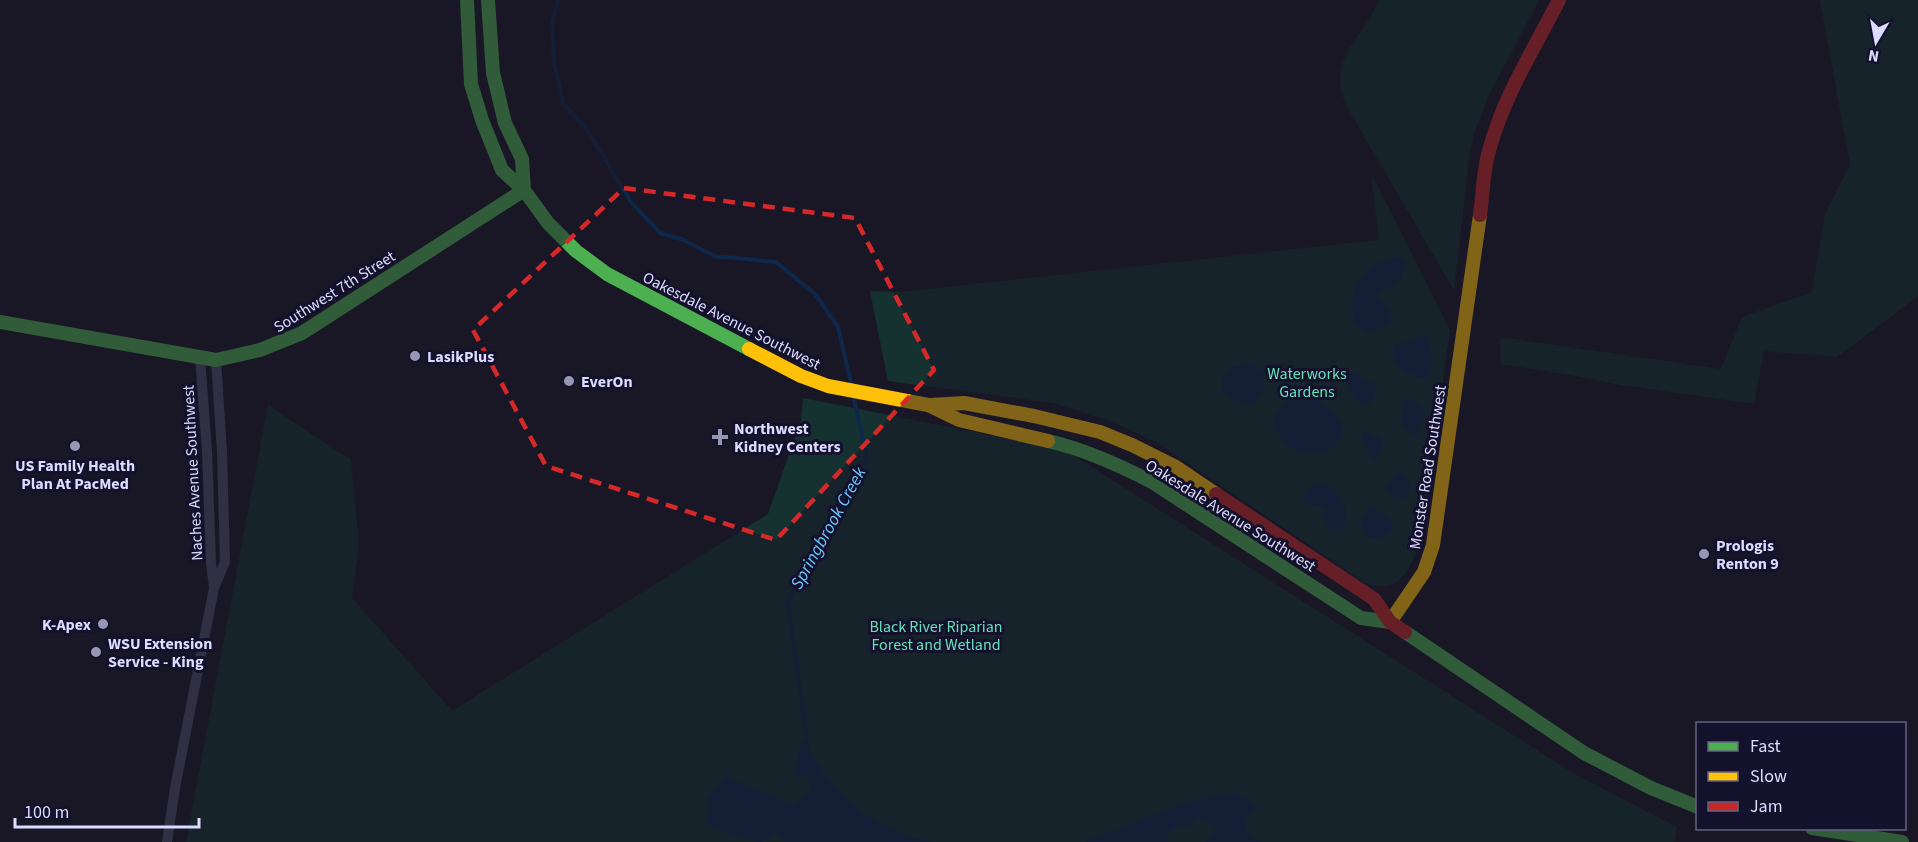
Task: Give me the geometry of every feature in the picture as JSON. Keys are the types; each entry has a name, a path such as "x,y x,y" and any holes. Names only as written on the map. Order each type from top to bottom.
{"street":[{"name":"Oakesdale Avenue Southwest","path":"467,0 471,84 482,120 502,170 524,190 548,223 576,251 607,273 636,291 801,376 828,386 928,405 964,403 1091,429 1132,445 1167,463 1374,599 1390,622"},
{"path":"488,0 493,73 506,123 522,159 524,190"},
{"name":"Monster Road Southwest","path":"1390,622 1424,572 1433,545 1464,338 1488,154 1493,133 1503,108 1559,0"},
{"name":"Southwest 7th Street","path":"0,322 216,360 247,356 302,333 524,190"},
{"name":"Naches Avenue Southwest","path":"200,357 214,588"},
{"name":"Naches Avenue Southwest","path":"167,842 177,777 214,588 225,562 222,452 216,360"},
{"name":"Oakesdale Avenue Southwest","path":"928,405 959,420 1062,444 1120,466 1152,482 1361,618 1390,622"},
{"path":"1390,622 1584,753 1651,788 1696,806"},
{"path":"1825,830 1902,842"}],"highlighted area":[{"path":"624,188 855,218 934,370 776,540 546,466 473,330"}],"green space":[{"path":"1379,0 1539,0 1490,93 1474,132 1454,290 1347,107 1341,90 1340,76 1348,51"},
{"path":"1820,0 1918,0 1918,296 1837,357 1764,351 1754,404 1621,385 1501,364 1500,337 1721,369 1742,317 1812,292 1825,214 1850,165"},
{"name":"Waterworks Gardens","path":"1371,173 1450,330 1419,547 1405,573 1394,584 1377,586 1365,583 1158,443 1108,420 1054,403 888,381 870,291 901,292 1379,240"},
{"name":"Black River Riparian Forest and Wetland","path":"803,398 1065,450 1576,775 1677,827 1674,842 186,842 268,405 351,460 359,545 352,598 452,711 768,514 801,420"}],"water":[{"path":"1394,257 1404,259 1402,277 1397,284 1380,290 1377,298 1389,310 1391,319 1384,327 1367,332 1357,324 1353,314 1353,296 1356,287 1359,280 1370,269"},
{"path":"1420,336 1426,336 1432,352 1430,369 1425,379 1405,371 1395,363 1393,357 1395,343 1404,343"},
{"path":"1250,364 1264,371 1263,390 1251,404 1235,401 1222,392 1222,380 1232,366"},
{"path":"1351,372 1375,384 1374,396 1368,405 1354,398 1349,390 1345,374"},
{"path":"1308,391 1342,422 1341,437 1332,449 1312,454 1295,451 1288,446 1277,431 1273,420 1287,401"},
{"path":"1406,397 1423,408 1426,414 1417,436 1403,428 1402,412"},
{"path":"1364,430 1383,440 1381,452 1374,461 1363,442"},
{"path":"1401,473 1410,485 1409,492 1404,499 1388,493 1386,488 1394,477"},
{"path":"1314,484 1329,485 1345,505 1345,523 1341,529 1330,529 1324,520 1325,506 1316,507 1303,502 1305,491"},
{"path":"1371,508 1381,512 1394,524 1390,531 1379,539 1368,537 1362,526 1361,518"},
{"path":"806,737 812,753 831,782 856,807 885,826 932,842 785,842 775,832 762,842 758,842 707,824 708,799 726,776 791,805 811,791 807,777 795,775 801,743"},
{"path":"1233,792 1258,805 1244,821 1248,834 1260,842 1206,842 1216,830 1214,825 1197,817 1188,826 1176,827 1168,835 1168,842 1084,842 1179,805"}],"waterway":[{"name":"Springbrook Creek","path":"558,0 552,23 554,61 563,104 586,128 631,202 660,233 684,240 714,256 776,262 816,295 838,327 852,387"},
{"name":"Springbrook Creek","path":"807,742 788,602 867,457 853,395"}],"traffic: fast":[{"path":"467,0 471,84 482,120 502,170 524,190 548,223 576,251 607,274 749,349"},
{"path":"488,0 493,73 505,123 522,159 524,190"},
{"path":"0,322 216,360 260,350 302,333 524,190"},
{"path":"1048,441 1101,458 1152,482 1361,618 1390,622"},
{"path":"1405,632 1584,753 1651,788 1696,806"},
{"path":"1825,830 1902,842"}],"traffic: slow":[{"path":"1390,622 1424,572 1433,545 1480,215"},
{"path":"749,349 801,376 828,386 928,405 959,420 1048,441"},
{"path":"931,405 964,403 1034,416 1100,432 1176,467 1216,494"}],"traffic: jam":[{"path":"1480,215 1485,166 1495,131 1520,74 1559,0"},
{"path":"1216,494 1374,599 1390,622 1405,632"}],"place":[{"name":"LasikPlus","path":"415,356"},
{"name":"EverOn","path":"569,381"},
{"name":"Northwest Kidney Centers","path":"720,437"},
{"name":"US Family Health Plan At PacMed","path":"75,446"},
{"name":"Prologis Renton 9","path":"1704,554"},
{"name":"K-Apex","path":"103,624"},
{"name":"WSU Extension Service - King","path":"96,652"}]}
